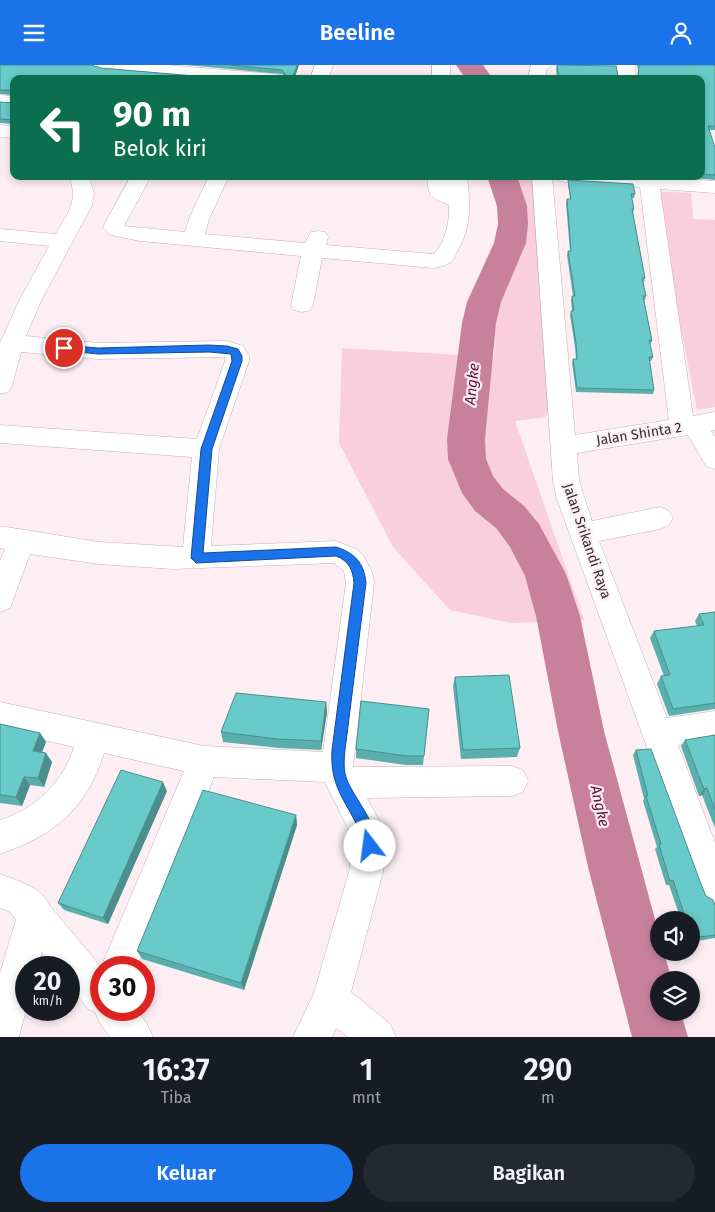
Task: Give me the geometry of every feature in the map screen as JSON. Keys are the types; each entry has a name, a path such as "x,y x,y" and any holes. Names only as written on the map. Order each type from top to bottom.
{"street":[{"path":"102,65 226,75"},
{"path":"0,386 12,343 30,301 64,241 85,197 80,180"},
{"path":"139,180 113,228 118,231 140,235 316,243 442,254 458,230 460,202 457,180"},
{"path":"189,236 216,180"},
{"path":"437,180 439,194 460,202"},
{"name":"Jalan Srikandi Raya","path":"542,180 566,481 570,499 715,887"},
{"path":"715,187 641,180 697,424 715,459"},
{"path":"0,235 64,241"},
{"path":"302,305 316,243"},
{"path":"12,343 98,351 227,349 235,352 237,361 206,449 196,558"},
{"name":"Jalan Shinta 2","path":"564,446 697,424"},
{"path":"0,434 206,449"},
{"path":"583,534 660,519"},
{"path":"0,600 10,539 97,553 196,558 336,552 345,555 354,563 359,571 360,583 338,750 339,776 367,830 370,846 366,872 331,999 312,1037"},
{"path":"0,716 204,761 339,776 512,781"},
{"path":"657,734 715,725"},
{"path":"0,837 35,821 71,790 79,777 94,737"},
{"path":"124,956 204,761"},
{"path":"0,891 22,899 90,982"},
{"path":"0,1037 35,913"},
{"path":"331,999 377,1037"},
{"path":"121,1021 134,1037"}],"shaded area":[{"path":"502,180 548,180 560,395 545,417 515,421 584,620 511,623 450,610 393,547 339,443 342,348 494,357"},
{"path":"654,191 691,193 693,219 715,220 715,407 697,410"}],"building":[{"path":"0,65 93,65 101,68 183,75 10,75 10,90 0,90"},
{"path":"231,65 297,65 293,75 286,75 282,70"},
{"path":"557,65 616,66 618,75 558,75"},
{"path":"639,65 715,65 715,126 708,126 715,148 715,175 705,174 705,75 638,75"},
{"path":"0,102 10,103 10,120 0,119"},
{"path":"568,180 633,184 635,194 631,194 634,209 632,209 645,278 642,278 646,296 643,296 652,341 649,340 653,357 649,357 654,390 577,388 573,359 577,359 576,343 571,311 574,311 572,296 575,296 568,251 571,251 567,199 571,199"},
{"path":"715,612 715,703 673,709 661,676 670,675 654,631 704,625 699,614"},
{"path":"509,675 520,748 463,750 455,677"},
{"path":"236,693 326,702 321,741 277,739 221,732"},
{"path":"361,701 429,709 424,756 407,756 356,749"},
{"path":"0,724 40,733 33,751 46,753 38,778 24,777 16,797 0,795"},
{"path":"715,735 715,810 707,788 704,789 685,740"},
{"path":"651,749 701,884 706,896 713,900 715,905 715,935 700,937 700,911 683,911 673,880 670,881 646,796 648,796 636,750"},
{"path":"121,770 163,782 103,918 58,903"},
{"path":"203,790 296,815 241,983 137,951"}],"waterway":[{"name":"Angke","path":"469,65 477,75"},
{"name":"Angke","path":"503,180 512,206 513,224 510,243 484,302 479,323 466,439 467,459 476,482 489,500 510,517 525,536 545,575"},
{"name":"Angke","path":"545,574 558,616 581,731 614,867 660,1037"}],"route":[{"path":"64,348 98,351 227,349 235,352 237,361 206,449 196,558 336,552 345,555 354,563 359,571 360,583 337,768 341,783 367,830 370,846"}]}
